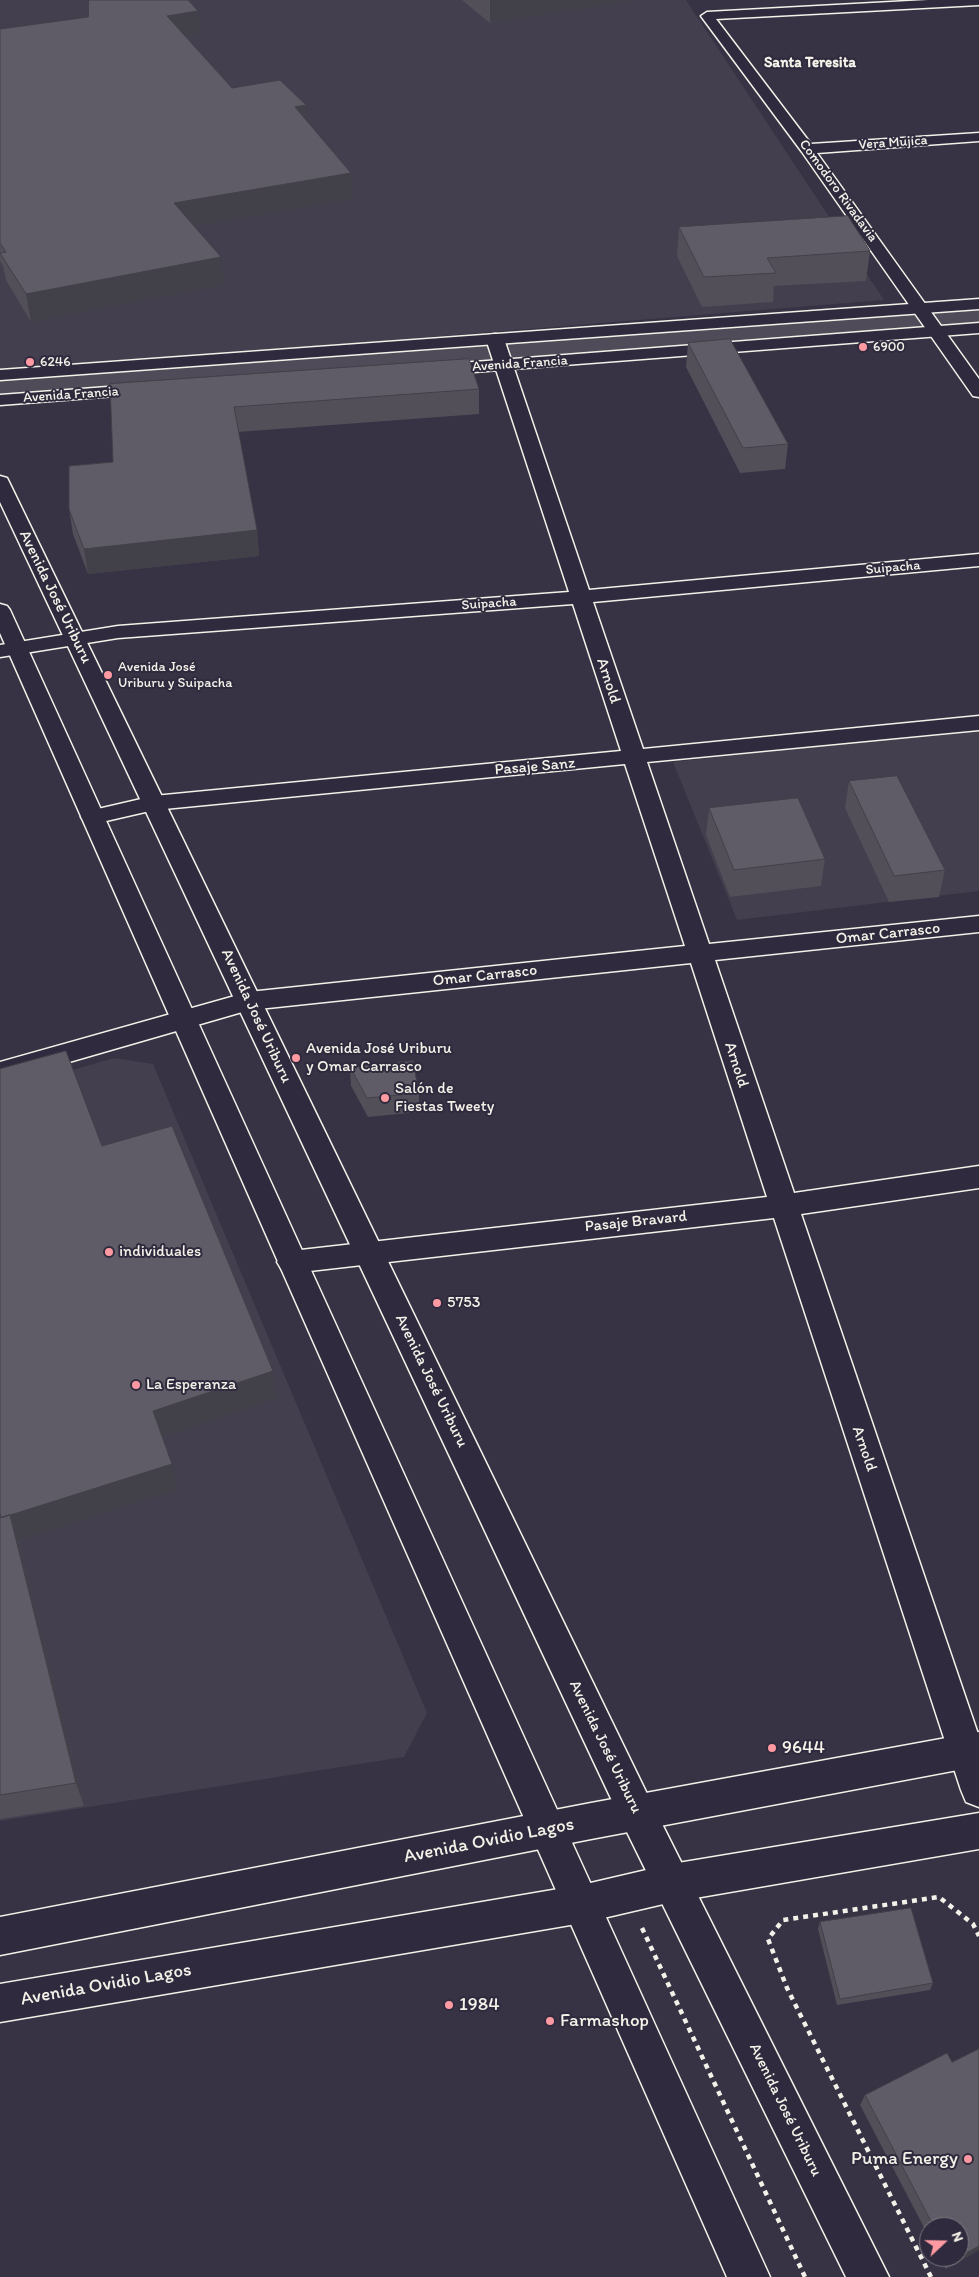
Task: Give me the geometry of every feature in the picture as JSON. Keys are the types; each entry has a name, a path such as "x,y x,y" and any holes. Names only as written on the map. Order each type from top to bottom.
{"street":[{"path":"707,16 979,1"},
{"path":"707,16 716,5 722,2"},
{"name":"Comodoro Rivadavia","path":"707,16 807,148 922,308 979,392"},
{"name":"Vera Mujíca","path":"807,148 979,137"},
{"name":"Avenida Francia","path":"0,375 979,304"},
{"name":"Avenida Francia","path":"414,371 979,328"},
{"name":"Arnold","path":"495,340 782,1206 972,1750 979,1790"},
{"name":"Avenida Francia","path":"0,400 169,388"},
{"name":"Avenida José Uriburu","path":"0,482 637,1813 868,2277"},
{"name":"Suipacha","path":"9,650 118,632 580,597 979,560"},
{"path":"0,610 9,650 93,818 749,2277"},
{"name":"Pasaje Sanz","path":"93,818 154,803 979,723"},
{"name":"Omar Carrasco","path":"0,1072 249,1000 699,955 979,924"},
{"name":"Pasaje Bravard","path":"292,1262 782,1206 979,1178"},
{"name":"Avenida Ovidio Lagos","path":"0,1936 972,1750"},
{"name":"Avenida Ovidio Lagos","path":"0,2003 582,1904 672,1883 979,1832"}],"path":[{"path":"626,1894 805,2277"},
{"path":"931,2277 787,1988 768,1939 783,1920 939,1897 973,1924 979,1936"}],"shaded area":[{"path":"0,0 686,0 884,300 0,372"},
{"path":"979,304 979,328 0,400 0,375"},
{"path":"979,729 979,891 737,920 673,762"},
{"path":"114,1058 153,1064 427,1713 404,1757 0,1821 0,1091"}],"building":[{"path":"89,0 188,0 198,11 167,16 232,88 280,80 306,105 295,107 351,173 174,203 221,257 26,294 0,253 6,252 0,243 0,29 88,17"},
{"path":"848,216 870,251 767,258 776,273 704,277 679,227"},
{"path":"730,339 788,444 743,448 688,343"},
{"path":"469,359 479,389 234,407 257,530 84,549 69,509 69,466 113,462 110,384"},
{"path":"897,776 945,870 894,876 849,781"},
{"path":"798,798 825,859 734,870 709,808"},
{"path":"66,1051 102,1146 172,1126 273,1371 153,1411 172,1464 1,1518 0,1069"},
{"path":"413,1061 419,1093 367,1098 350,1067"},
{"path":"10,1515 76,1783 0,1795 0,1518"},
{"path":"911,1908 933,1983 840,1999 820,1922"},
{"path":"979,2049 979,2246 969,2252 969,2217 929,2217 865,2095 947,2053 952,2062"}],"place":[{"name":"6900","path":"863,347"},
{"name":"6246","path":"30,362"},
{"name":"Avenida José Uriburu y Suipacha","path":"108,675"},
{"name":"Avenida José Uriburu y Omar Carrasco","path":"296,1058"},
{"name":"Salón de Fiestas Tweety","path":"385,1098"},
{"name":"individuales","path":"109,1252"},
{"name":"5753","path":"437,1303"},
{"name":"La Esperanza","path":"136,1385"},
{"name":"9644","path":"772,1748"},
{"name":"1984","path":"449,2005"},
{"name":"Farmashop","path":"550,2021"},
{"name":"Puma Energy","path":"968,2159"}],"district":[{"name":"Santa Teresita","path":"810,63"}]}
